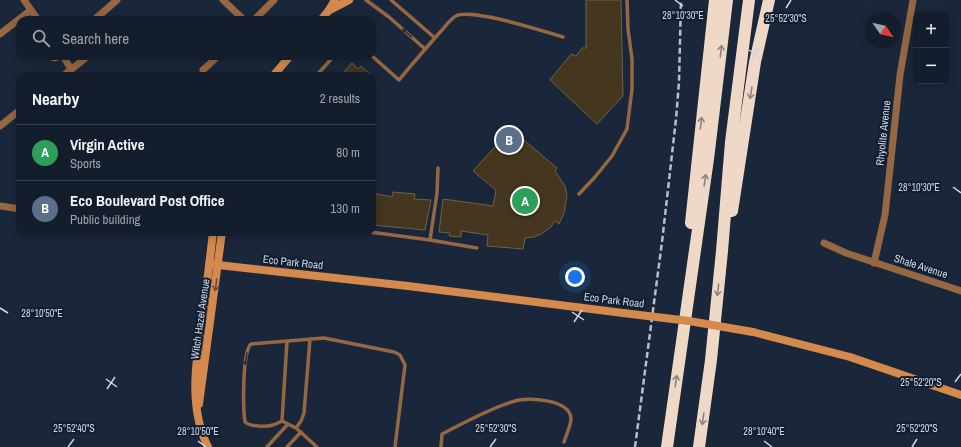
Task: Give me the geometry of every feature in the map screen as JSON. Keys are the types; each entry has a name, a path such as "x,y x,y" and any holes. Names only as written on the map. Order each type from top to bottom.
{"highway":[{"path":"679,357 696,170 715,0"},
{"path":"667,447 708,159 727,0"},
{"path":"699,447 711,360 731,142 749,0"},
{"path":"722,251 730,224 755,62 769,0"}],"street":[{"path":"24,0 35,16"},
{"path":"99,16 117,0"},
{"path":"223,0 240,16"},
{"path":"258,16 274,0"},
{"path":"324,16 335,0"},
{"path":"329,10 349,0"},
{"name":"Rhyolite Avenue","path":"874,263 885,215 900,75 913,0"},
{"path":"23,16 31,10"},
{"path":"0,34 16,22"},
{"path":"65,60 72,69"},
{"path":"68,72 83,60"},
{"path":"203,70 214,60"},
{"path":"276,72 287,60"},
{"path":"0,126 16,113"},
{"path":"0,206 16,208"},
{"name":"Witch Hazel Avenue","path":"208,447 201,429 197,410 195,377 212,236"},
{"name":"Witch Hazel Avenue","path":"197,410 201,392 222,236"},
{"path":"824,243 846,254 874,263"},
{"name":"Shale Avenue","path":"874,263 961,291"},
{"name":"Eco Park Road","path":"209,264 623,312 753,332 850,357 961,394"}],"lane":[{"path":"366,0 389,17 425,49"},
{"path":"391,0 435,38"},
{"path":"579,194 593,180 612,156 627,129 632,89 632,59 626,0"},
{"path":"376,60 399,80 454,17 462,13 488,17 562,37"},
{"path":"320,72 330,60"},
{"path":"430,240 438,181 438,168"},
{"path":"376,233 477,248"},
{"path":"282,421 269,426 251,426 245,422 244,367 247,348 251,344 324,338 390,351 400,355 405,365 395,447"},
{"path":"296,428 304,413 310,339"},
{"path":"282,421 287,341"},
{"path":"441,447 442,434 514,401 529,399 557,403 567,410 571,418 570,427 564,442"},
{"path":"282,421 296,428 317,447"},
{"path":"266,447 288,424"},
{"path":"286,447 301,432"}],"building":[{"path":"586,0 621,0 623,96 597,124 550,80 571,54 576,56 582,48 586,48"},
{"path":"352,63 358,69 361,66 368,72 344,72"},
{"path":"511,129 557,168 555,171 565,186 567,195 564,213 559,224 555,221 551,227 543,233 534,237 525,238 523,249 487,246 488,235 461,231 461,237 449,236 450,233 439,232 443,199 493,206 496,190 473,171"},
{"path":"393,192 415,194 414,199 431,200 425,230 376,225 376,194 392,197"}],"railway":[{"path":"635,447 662,242 676,119 679,82 681,0"}],"place":[{"name":"Eco Boulevard Post Office","path":"509,140"},
{"name":"Virgin Active","path":"525,201"}]}
